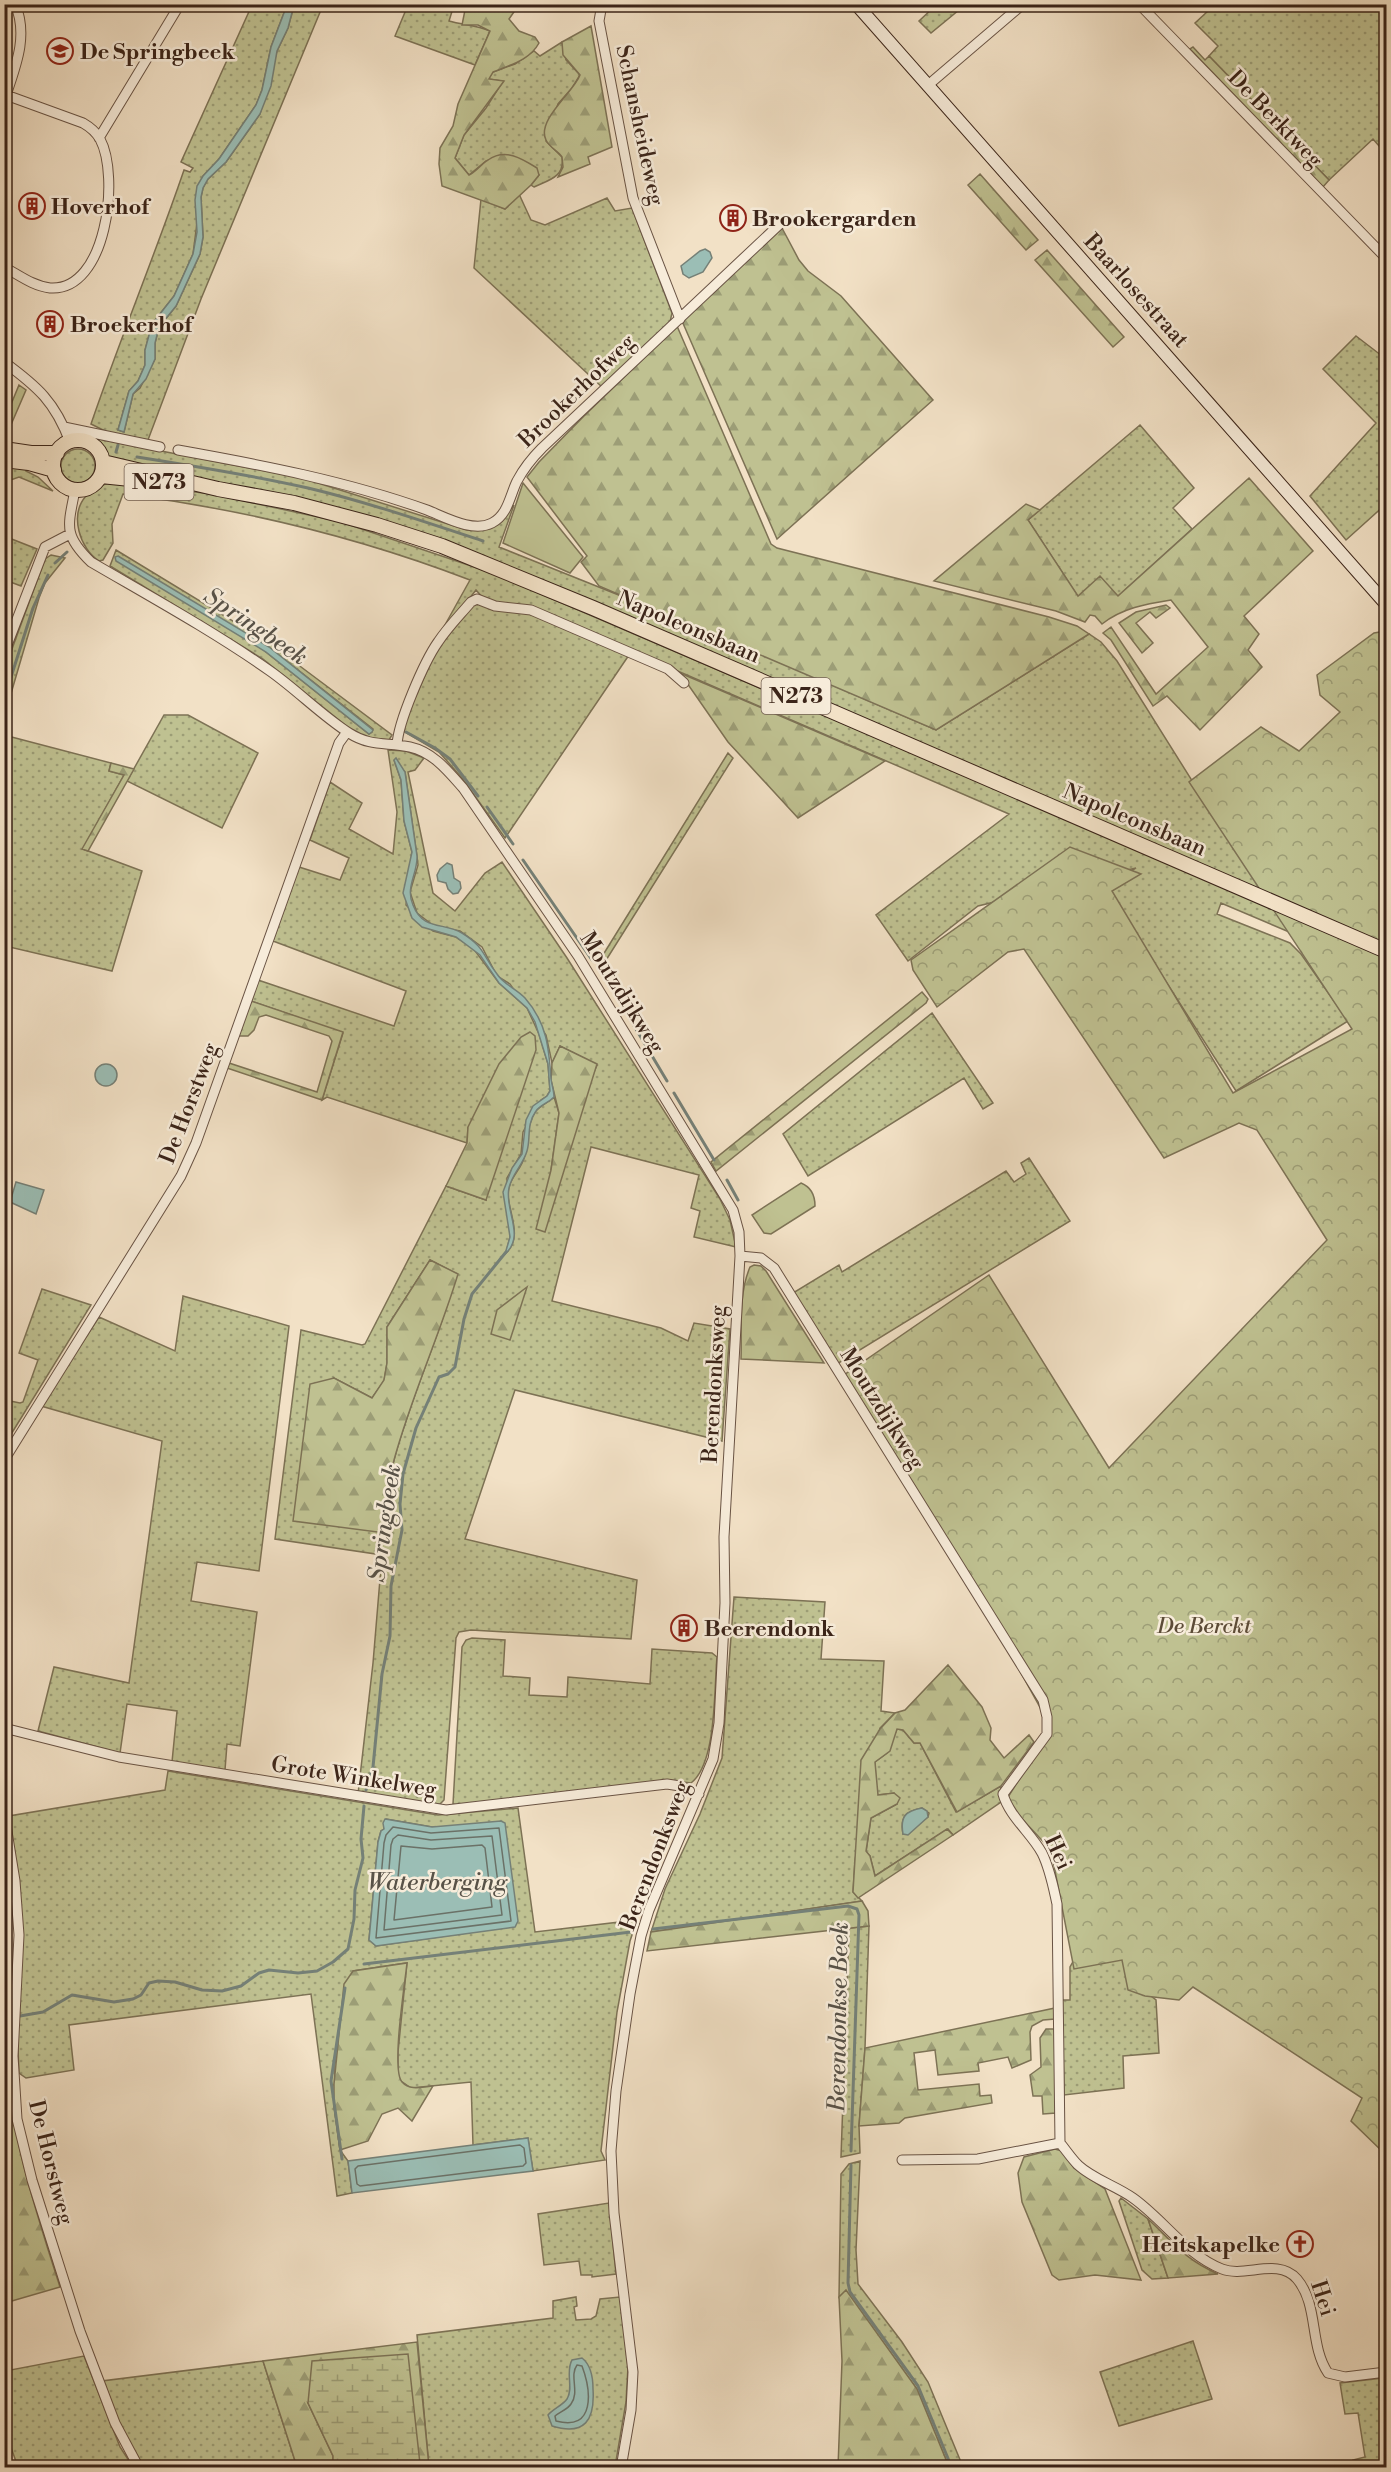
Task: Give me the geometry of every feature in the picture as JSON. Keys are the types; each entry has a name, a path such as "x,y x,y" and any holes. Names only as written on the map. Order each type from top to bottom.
{"main road":[{"name":"N273","path":"70,442 77,440 92,444 101,455 102,469 90,487 75,490"},
{"path":"70,442 57,453 54,470 61,483 75,490"},
{"path":"4,449 31,453 57,453"},
{"path":"4,460 29,463 54,470"},
{"name":"Napoleonsbaan","path":"102,469 294,503 377,525 491,566 1386,949"}],"street":[{"path":"4,267 37,285 51,288 63,286 78,279 90,264 103,232 108,204 109,176 106,154 93,129 83,123 5,98 22,36 21,20 15,4"},
{"path":"99,138 180,4"},
{"name":"Schansheideweg","path":"602,4 599,21 633,198 680,319"},
{"name":"Baarlosestraat","path":"855,4 1386,604"},
{"path":"927,86 1023,4"},
{"name":"De Berktweg","path":"1138,4 1386,258"},
{"name":"Brookerhofweg","path":"178,450 326,480 406,503 468,525 481,526 492,523 506,508 515,484 526,465 542,448 782,222"},
{"path":"4,362 32,383 52,404 70,442"},
{"path":"64,426 160,447"},
{"path":"4,653 45,547 70,534 69,519 75,490"},
{"name":"Moutzdijkweg","path":"70,534 75,546 91,561 233,645 273,673 346,732 370,743 421,750 434,758 463,788 578,956 733,1210 739,1232 740,1256 761,1258 774,1268 990,1614"},
{"path":"397,745 397,733 407,706 438,642 471,602 477,599 495,606 531,609 668,669 684,683"},
{"name":"De Horstweg","path":"4,1460 181,1176 200,1132 339,743 346,732"},
{"name":"Berendonksweg","path":"621,2468 632,2410 633,2372 614,2213 611,2151 616,2091 641,1936 649,1910 712,1759 719,1723 725,1603 724,1538 740,1256"},
{"name":"Hei","path":"990,1614 1042,1701 1047,1717 1047,1734 1003,1794 1006,1805 1042,1853 1051,1874 1057,1904 1060,2143 1078,2166 1133,2198 1200,2259 1226,2270 1246,2272 1267,2268 1283,2270 1296,2277 1307,2296 1319,2361 1328,2373 1345,2377 1386,2372"},
{"name":"Grote Winkelweg","path":"4,1728 119,1757 446,1810 667,1784 680,1786 699,1794"},
{"name":"De Horstweg","path":"4,1813 15,1881 19,1935 13,2056 17,2119 32,2180 80,2331 115,2423 139,2468"},
{"path":"902,2160 978,2159 1060,2143"}],"green space":[{"path":"252,5 287,5 271,47 262,90 256,105 219,159 203,176 193,254 174,296 152,324 145,350 145,365 138,381 129,391 118,430 124,432 133,394 140,388 155,359 155,343 159,327 176,306 200,254 203,237 201,197 203,188 208,179 226,162 260,114 277,51 288,28 294,5 323,5 201,299 148,440 107,432 91,424 184,170 190,172 193,168 181,162"},
{"path":"408,5 454,5 449,21 490,31 475,65 395,36"},
{"path":"466,5 512,5 516,9 509,19 519,31 535,37 539,43 525,58 493,72 489,79 504,81 464,135 455,158 469,175 494,156 501,155 519,158 537,168 539,175 505,209 442,186 439,164 440,148 453,126 458,104 490,31 478,25 462,25"},
{"path":"934,5 965,5 931,33 919,21"},
{"path":"1203,5 1386,5 1386,154 1373,139 1329,180 1209,56 1218,46 1195,23 1208,11"},
{"path":"591,26 612,147 588,157 590,164 558,177 563,167 562,157 547,142 544,132 551,115 580,75 563,55 562,42"},
{"path":"562,42 566,60 580,75 558,104 546,141 562,157 561,169 555,177 534,187 531,185 539,175 486,161 469,175 455,158 464,135 486,108 503,81 488,79 493,72 515,64 534,51 540,56"},
{"path":"1193,47 1205,60 1209,56 1329,180 1323,187 1190,49"},
{"path":"980,174 1038,240 1026,250 968,185"},
{"path":"519,194 531,220 545,225 607,198 615,211 632,208 672,313 670,322 602,387 474,268 481,199 505,209"},
{"path":"782,228 799,260 808,271 841,296 933,400 777,539 682,321"},
{"path":"1047,250 1124,337 1113,347 1035,260"},
{"path":"677,326 771,544 777,548 1049,617 1077,626 1089,634 936,730 599,586 581,562 587,556 527,477 584,416"},
{"path":"1356,336 1386,359 1386,504 1346,540 1310,496 1376,423 1323,369"},
{"path":"19,385 26,390 7,434 5,433 5,419"},
{"path":"1140,425 1194,488 1173,508 1192,529 1118,596 1078,597 1028,520"},
{"path":"80,433 104,440 302,478 467,530 490,528 514,505 499,547 696,626 936,730 1089,634 1101,642 1117,661 1248,870 1294,891 1260,890 493,562 112,460 98,444"},
{"path":"78,449 90,454 95,466 90,478 78,483 66,478 61,466 66,454"},
{"path":"5,463 26,466 26,471 38,477 53,491 19,477 5,482"},
{"path":"1249,478 1313,551 1244,616 1259,634 1248,650 1262,667 1200,730 1167,696 1153,706 1111,640 1103,633 1111,627 1156,694 1208,647 1171,600 1126,610 1102,624 1095,616 1090,615 1085,622 1056,611 934,581 1026,504 1040,510 1028,520 1078,596 1100,576 1118,596"},
{"path":"111,482 212,494 341,522 492,573 1255,900 1361,948 1301,937 1221,903 1217,914 1290,943 1301,954 1348,1021 1236,1091 1106,888 1136,868 978,906 908,961 876,915 1009,814 532,608 496,603 483,598 476,590 436,641 470,580 342,538 256,516 123,494 112,524 113,543 103,560 99,561 92,556 82,540 78,512 88,494"},
{"path":"523,483 583,557 570,573 503,543"},
{"path":"4,536 37,549 21,586 5,580"},
{"path":"116,550 269,643 392,735 389,740 363,737 263,659 110,566","holes":["269,647 373,729 369,734 266,652"]},
{"path":"51,555 65,558 45,583 39,598 5,714 5,668 45,559"},
{"path":"476,602 530,612 629,655 505,838 462,778 439,752 403,731 407,716 439,644"},
{"path":"1166,605 1170,608 1156,618 1150,612 1136,623 1153,643 1142,653 1119,623 1136,612"},
{"name":"De Berckt","path":"1386,631 1386,2155 1351,2121 1362,2098 1193,1987 1179,2000 1145,1996 1128,1990 1122,1960 1074,1969 1051,1850 1010,1806 1008,1797 1046,1738 1042,1711 989,1615 844,1375 989,1275 1109,1468 1327,1240 1257,1130 1239,1123 1164,1158 1024,949 1008,952 937,1007 913,970 911,960 1070,847 1141,874 1112,891 1233,1093 1352,1029 1189,782 1261,727 1299,751 1340,712 1320,695 1317,675 1374,633"},
{"path":"680,673 885,761 798,818 728,742"},
{"path":"164,715 188,715 258,753 222,828 127,781"},
{"path":"4,735 111,763 109,771 124,775 83,849 142,871 112,971 5,946"},
{"path":"388,750 406,751 424,758 415,770 408,772 433,893 455,911 485,873 502,862 567,958 720,1199 730,1220 736,1247 694,1237 700,1211 691,1208 699,1175 591,1147 552,1301 661,1328 688,1341 694,1323 730,1329 722,1441 515,1390 465,1539 637,1580 631,1639 471,1630 459,1632 456,1638 444,1800 440,1804 431,1806 358,1794 373,1663 382,1555 275,1539 301,1330 365,1344 446,1186 486,1200 468,1127 467,1143 327,1097 322,1100 343,1033 251,1001 258,980 394,1026 406,991 273,941 299,867 340,880 349,858 310,840 330,782 362,803 349,829 393,854 397,812","holes":["394,760 405,772 418,865 410,892 417,913 434,926 460,931 482,947 497,976 510,984 527,1008 499,983 473,948 456,937 433,931 406,905 412,852 404,821 401,780","527,1008 546,1035 552,1063 560,1046 597,1065 551,1170 559,1113 554,1097 537,1110 532,1118 525,1155 508,1190 514,1240 506,1253 510,1237 507,1178 521,1154 523,1132 541,1100 550,1091 548,1064 539,1034","430,1260 457,1274 408,1413 394,1460 385,1533 334,1378 372,1398 384,1381 387,1363 387,1327"]},
{"path":"728,753 733,758 603,965 598,963"},
{"path":"111,763 134,769 88,851 82,849 124,775 109,771"},
{"path":"922,992 928,999 926,1003 716,1171 711,1162"},
{"path":"251,1001 343,1032 322,1100 227,1068 229,1063 317,1092 332,1041 329,1036 266,1015 259,1017 254,1030 248,1036 238,1036"},
{"path":"932,1013 993,1103 983,1109 964,1078 808,1176 783,1134"},
{"path":"530,1032 535,1036 536,1050 486,1200 446,1186 467,1143 468,1127 499,1064 521,1037"},
{"path":"560,1046 597,1064 545,1232 536,1229 551,1170 559,1113 551,1080 552,1063"},
{"path":"1029,1158 1070,1221 837,1364 793,1293 839,1265 842,1272 1006,1171 1014,1182 1026,1174 1021,1163"},
{"path":"801,1183 812,1192 815,1206 771,1234 764,1233 752,1215"},
{"path":"430,1260 458,1274 394,1460 385,1533 293,1521 310,1384 334,1378 372,1398 384,1380 387,1363 387,1327"},
{"path":"761,1266 766,1271 824,1363 741,1359 741,1312 744,1289 750,1267"},
{"path":"527,1287 510,1340 491,1334 497,1310"},
{"path":"42,1289 91,1305 5,1444 5,1400 23,1402 38,1360 19,1353"},
{"path":"183,1296 289,1326 259,1571 197,1562 191,1601 257,1612 240,1746 227,1744 225,1770 172,1762 177,1711 127,1704 120,1753 38,1731 54,1667 129,1683 162,1441 41,1406 99,1317 175,1351"},
{"path":"734,1597 825,1602 821,1659 884,1661 881,1711 895,1713 880,1728 855,1860 853,1892 862,1901 651,1932 665,1889 700,1814 722,1758"},
{"path":"472,1638 505,1640 503,1676 530,1678 529,1695 567,1697 568,1677 650,1684 652,1649 712,1653 717,1657 713,1724 706,1759 699,1773 691,1783 667,1780 461,1806 453,1804 462,1647 466,1640"},
{"path":"948,1665 982,1707 991,1728 990,1740 1004,1758 1029,1735 1034,1742 1001,1786 957,1812 920,1743 914,1743 903,1730 897,1729 890,1751 875,1762 878,1795 894,1793 900,1798 897,1804 871,1818 866,1851 870,1856 875,1876 947,1829 953,1835 858,1898 853,1892 861,1760 880,1729 895,1713 905,1710"},
{"path":"897,1729 903,1730 914,1743 920,1743 956,1812 1001,1786 1001,1802 953,1835 948,1829 875,1876 870,1856 866,1852 871,1818 897,1804 894,1793 878,1795 876,1791 875,1762 887,1753","holes":["922,1808 929,1813 928,1817 903,1834 902,1823 908,1813"]},
{"path":"168,1771 438,1815 518,1808 535,1932 637,1920 630,1941 617,2012 601,2151 605,2160 533,2171 528,2138 473,2145 471,2082 411,2088 401,2081 398,2075 398,2052 407,1963 353,1971 335,2064 334,2106 340,2150 348,2161 352,2193 337,2196 311,1994 69,2025 74,2070 26,2078 19,2073 17,2023 21,1977 9,1816 165,1790","holes":["386,1819 432,1827 449,1827 515,1926 376,1946 369,1940 378,1842"]},
{"path":"4,1846 11,1915 11,2005 5,2006"},
{"path":"862,1901 868,1911 869,1926 647,1951 651,1932"},
{"path":"869,1926 865,2048 859,2126 860,2153 841,2157 849,1928"},
{"path":"1115,1953 1134,1967 1132,1981 1156,2000 1159,2053 1123,2056 1124,2088 1064,2095 1062,2000 1070,2000 1070,1967 1074,1960"},
{"path":"407,1963 398,2044 399,2074 402,2082 409,2087 433,2086 412,2121 398,2108 382,2114 368,2141 340,2150 334,2106 334,2084 344,1984 353,1971"},
{"path":"1055,2008 1055,2019 1043,2020 1032,2026 1030,2032 1031,2060 1012,2068 1008,2057 978,2063 979,2071 938,2075 935,2050 914,2053 918,2090 979,2084 980,2096 991,2095 992,2103 905,2118 899,2123 859,2126 865,2048"},
{"path":"4,2019 10,2019 8,2053 10,2087 21,2155 60,2287 5,2303"},
{"path":"1046,2029 1055,2029 1056,2113 1043,2114 1042,2096 1033,2096 1030,2075 1041,2067 1040,2038"},
{"path":"1055,2149 1062,2151 1074,2168 1105,2189 1141,2280 1095,2275 1059,2280 1052,2275 1022,2202 1018,2173 1024,2157"},
{"path":"860,2161 856,2250 858,2284 902,2342 928,2382 963,2467 949,2467 917,2389 846,2291 839,2297 841,2174 849,2164"},
{"path":"1121,2198 1148,2219 1168,2278 1152,2279 1142,2270 1119,2201"},
{"path":"609,2203 616,2274 592,2277 592,2275 581,2275 579,2261 544,2265 538,2214"},
{"path":"1148,2219 1188,2256 1218,2274 1168,2278"},
{"path":"846,2290 917,2389 949,2467 838,2467 842,2361 839,2297"},
{"path":"576,2297 577,2306 574,2307 576,2320 591,2319 596,2316 600,2299 620,2297 628,2367 626,2402 615,2467 429,2467 417,2335 553,2318 553,2301"},
{"path":"1193,2341 1212,2399 1119,2426 1100,2372"},
{"path":"417,2342 429,2467 410,2467 420,2464 308,2403 333,2456 333,2468 297,2467 263,2361"},
{"path":"408,2354 420,2464 410,2468 333,2467 333,2456 308,2403 312,2361"},
{"path":"84,2356 120,2447 133,2467 18,2467 5,2431 5,2371"},
{"path":"263,2361 297,2467 144,2467 118,2423 102,2381"},
{"path":"1383,2378 1386,2403 1386,2467 1355,2467 1353,2460 1365,2457 1358,2413 1345,2414 1340,2383"}],"water":[{"path":"287,5 294,5 288,28 277,51 271,86 260,114 226,162 208,179 203,188 201,197 203,237 200,254 176,306 159,327 155,343 155,359 146,379 133,394 124,432 118,430 129,391 138,381 145,365 145,350 152,324 174,296 193,254 197,232 195,200 197,186 219,159 256,105 262,90 271,47"},
{"path":"705,249 710,252 712,258 703,272 689,278 683,274 681,266"},
{"path":"118,556 269,647 373,730 372,732 369,734 266,652 116,561 115,557"},
{"path":"396,758 405,772 417,856 410,892 417,913 422,919 462,933 475,943 500,978 522,995 532,1007 546,1036 554,1097 538,1109 533,1116 527,1151 510,1183 508,1196 514,1239 505,1254 510,1237 503,1192 512,1168 522,1154 526,1120 533,1106 550,1091 548,1064 535,1022 527,1008 499,983 480,955 456,937 422,927 412,918 403,893 412,852 404,821 401,780 394,760"},
{"path":"447,863 452,865 454,878 460,882 461,888 458,893 453,894 446,883 438,881 437,875 440,869"},
{"path":"102,1064 110,1064 117,1071 117,1079 110,1086 102,1086 95,1079 95,1071"},
{"path":"16,1182 44,1190 36,1214 10,1202"},
{"path":"922,1808 927,1811 928,1817 908,1835 903,1834 902,1823 905,1816 911,1811"},
{"name":"Waterberging","path":"385,1819 432,1827 501,1821 505,1823 518,1921 515,1927 376,1946 369,1940 378,1842 381,1831 384,1829"},
{"path":"528,2138 533,2171 352,2193 348,2161"},
{"path":"582,2358 593,2380 590,2417 586,2423 573,2429 552,2426 548,2415 569,2395 569,2370 572,2360"}],"waterway":[{"name":"Springbeek","path":"116,452 118,445"},
{"path":"137,457 308,488 374,506 483,541"},
{"path":"55,563 67,552"},
{"path":"4,699 33,608 48,575"},
{"path":"406,732 450,759 478,796"},
{"path":"487,807 513,844"},
{"path":"523,860 592,960"},
{"path":"630,1019 667,1081"},
{"path":"674,1093 714,1160"},
{"path":"727,1180 738,1200"},
{"name":"Springbeek","path":"366,1790 373,1767 382,1674 390,1636 391,1586 402,1530 400,1504 403,1474 416,1428 439,1377 448,1374 455,1367 464,1319 472,1294 506,1252"},
{"name":"Springbeek","path":"20,2016 43,2012 72,1995 114,2002 133,1999 141,1995 149,1983 158,1981 175,1982 202,1990 222,1991 241,1986 259,1973 269,1970 298,1973 317,1971 333,1962 348,1949 354,1919 355,1890 363,1858 361,1839 364,1806"},
{"name":"Berendonkse Beek","path":"653,1929 848,1906 857,1909 859,1915 851,2151"},
{"name":"Berendonkse Beek","path":"364,1964 631,1932"},
{"path":"342,2159 331,2081 345,1988"},
{"name":"Springbeek","path":"4,2017 8,2016"},
{"name":"Berendonkse Beek","path":"851,2165 848,2283 850,2292 918,2386 952,2468"}],"place":[{"name":"De Springbeek","path":"60,51"},
{"name":"Hoverhof","path":"32,206"},
{"name":"Brookergarden","path":"733,218"},
{"name":"Broekerhof","path":"50,324"},
{"name":"Beerendonk","path":"684,1628"},
{"name":"Heitskapelke","path":"1300,2244"}]}
